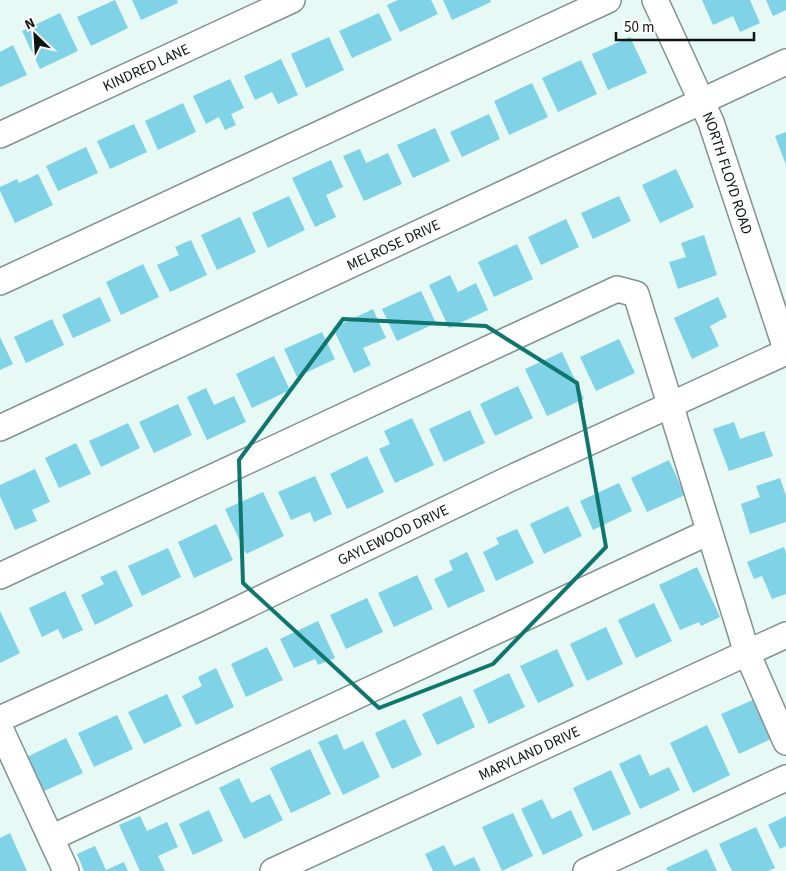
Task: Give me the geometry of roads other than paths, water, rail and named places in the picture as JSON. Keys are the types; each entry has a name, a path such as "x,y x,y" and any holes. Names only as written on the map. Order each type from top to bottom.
{"street":[{"name":"KINDRED LANE","path":"0,134 292,0"},
{"path":"0,282 608,0"},
{"name":"NORTH FLOYD ROAD","path":"655,0 711,122 786,351"},
{"name":"MELROSE DRIVE","path":"0,428 786,62"},
{"path":"0,576 617,289 636,294 747,653 786,742"},
{"name":"GAYLEWOOD DRIVE","path":"0,719 218,618 500,483 786,351"},
{"path":"51,838 709,532"},
{"name":"MARYLAND DRIVE","path":"273,871 786,635"},
{"path":"0,728 66,871"},
{"path":"586,871 786,778"}]}
